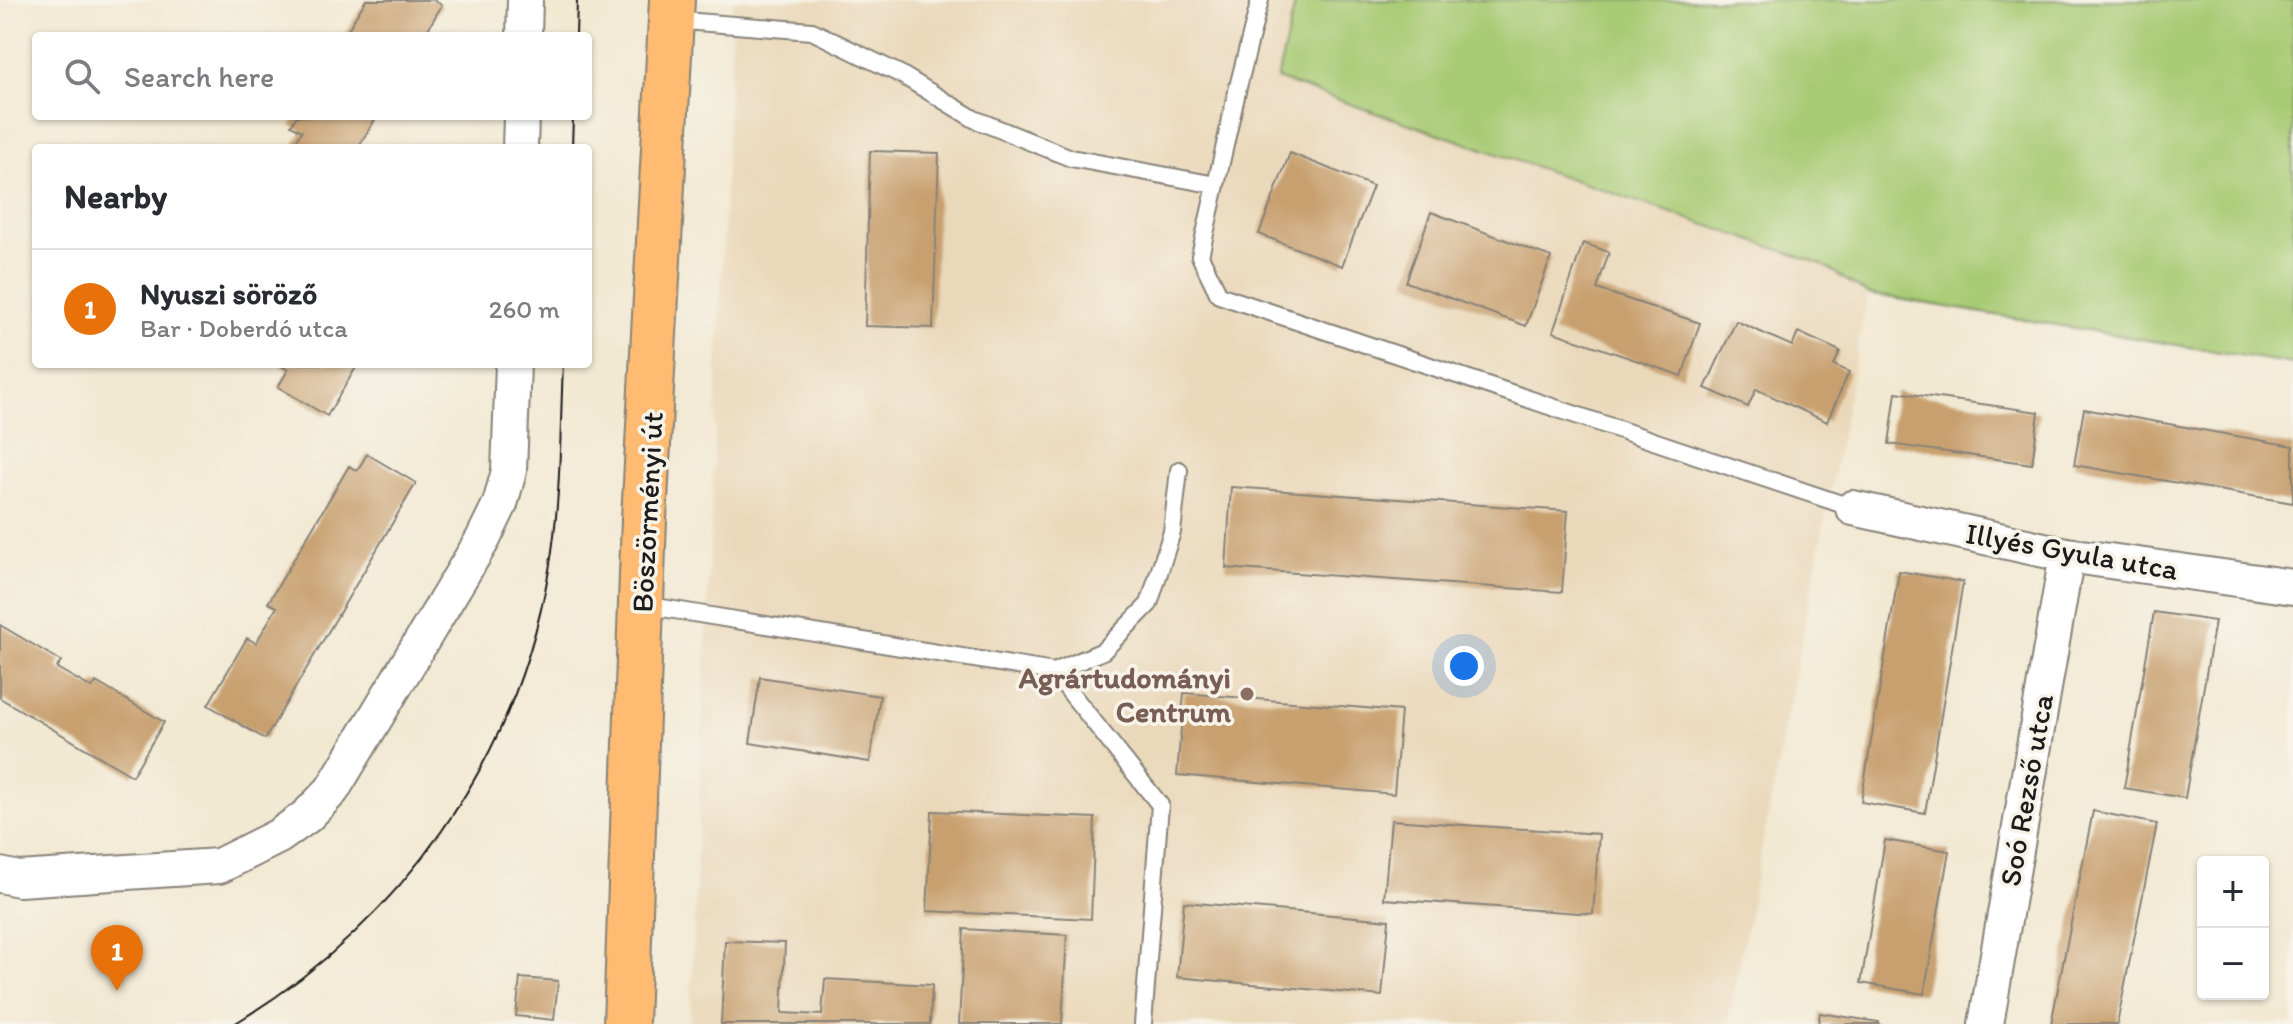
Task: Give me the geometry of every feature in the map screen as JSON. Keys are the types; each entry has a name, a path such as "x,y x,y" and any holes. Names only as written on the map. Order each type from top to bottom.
{"main road":[{"name":"Böszörményi út","path":"626,1024 644,519 672,10"},
{"path":"600,1024 627,947"}],"street":[{"path":"524,32 525,0"},
{"path":"520,144 521,120"},
{"path":"0,875 19,879 219,866 279,836 307,816 332,790 483,539 500,504 509,471 513,368"},
{"name":"Illyés Gyula utca","path":"1853,508 2067,555 2293,587"},
{"name":"Soó Rezső utca","path":"1986,1024 2067,555"}],"lane":[{"path":"1260,0 1200,256 1219,295 1853,508"},
{"path":"672,10 812,31 902,75 974,119 1071,158 1216,185"},
{"path":"642,605 1054,672 1103,651 1149,604 1172,532 1179,470"},
{"path":"1054,672 1160,805 1143,1024"}],"shaded area":[{"name":"Agrártudományi Centrum","path":"733,0 2293,0 2293,364 1868,294 1728,1024 690,1024"}],"green space":[{"path":"1296,0 2293,0 2293,364 1868,294 1821,264 1277,79"}],"building":[{"path":"366,0 433,0 442,5 426,32 346,32"},
{"path":"294,120 375,120 360,144 294,144 302,131 291,125"},
{"path":"870,151 939,153 933,328 865,326"},
{"path":"1290,153 1373,186 1342,266 1259,234"},
{"path":"1431,212 1551,257 1526,326 1406,282"},
{"path":"1583,243 1609,252 1597,289 1700,323 1682,376 1553,332"},
{"path":"1736,321 1792,346 1798,332 1840,351 1834,365 1849,372 1827,422 1756,389 1748,407 1705,388"},
{"path":"285,368 356,368 327,416 278,387 288,370"},
{"path":"1896,392 2039,412 2032,464 1889,444"},
{"path":"2084,409 2293,446 2293,503 2074,465"},
{"path":"367,454 416,483 265,739 208,705 247,638 256,643 277,607 268,603 349,466 357,471"},
{"path":"1231,487 1568,511 1562,592 1226,568"},
{"path":"1899,571 1963,582 1925,813 1861,802"},
{"path":"2154,612 2215,621 2185,798 2124,788"},
{"path":"0,625 61,661 57,668 92,688 96,682 164,722 132,776 0,698"},
{"path":"760,677 880,696 870,762 750,743"},
{"path":"1184,693 1401,711 1394,794 1177,775"},
{"path":"932,811 1095,818 1091,919 927,911"},
{"path":"2093,811 2157,824 2117,1024 2051,1024"},
{"path":"1391,820 1599,834 1593,914 1384,899"},
{"path":"1885,840 1949,851 1924,994 1861,983"},
{"path":"1184,902 1389,920 1382,996 1177,977"},
{"path":"964,929 1067,935 1062,1024 959,1024"},
{"path":"725,941 785,943 782,1013 822,1015 825,979 932,985 930,1024 721,1024"},
{"path":"520,978 558,981 554,1020 516,1016"},
{"path":"1820,1013 1879,1022 1879,1024 1818,1024"}],"tram line":[{"path":"576,32 577,0"},
{"path":"572,144 573,120"},
{"path":"234,1024 294,984 349,938 398,887 441,832 479,772 509,708 533,641 549,570 558,493 563,368"}],"place":[{"name":"Agrártudományi Centrum","path":"1247,694"},
{"name":"Nyuszi söröző","path":"117,991"}]}
